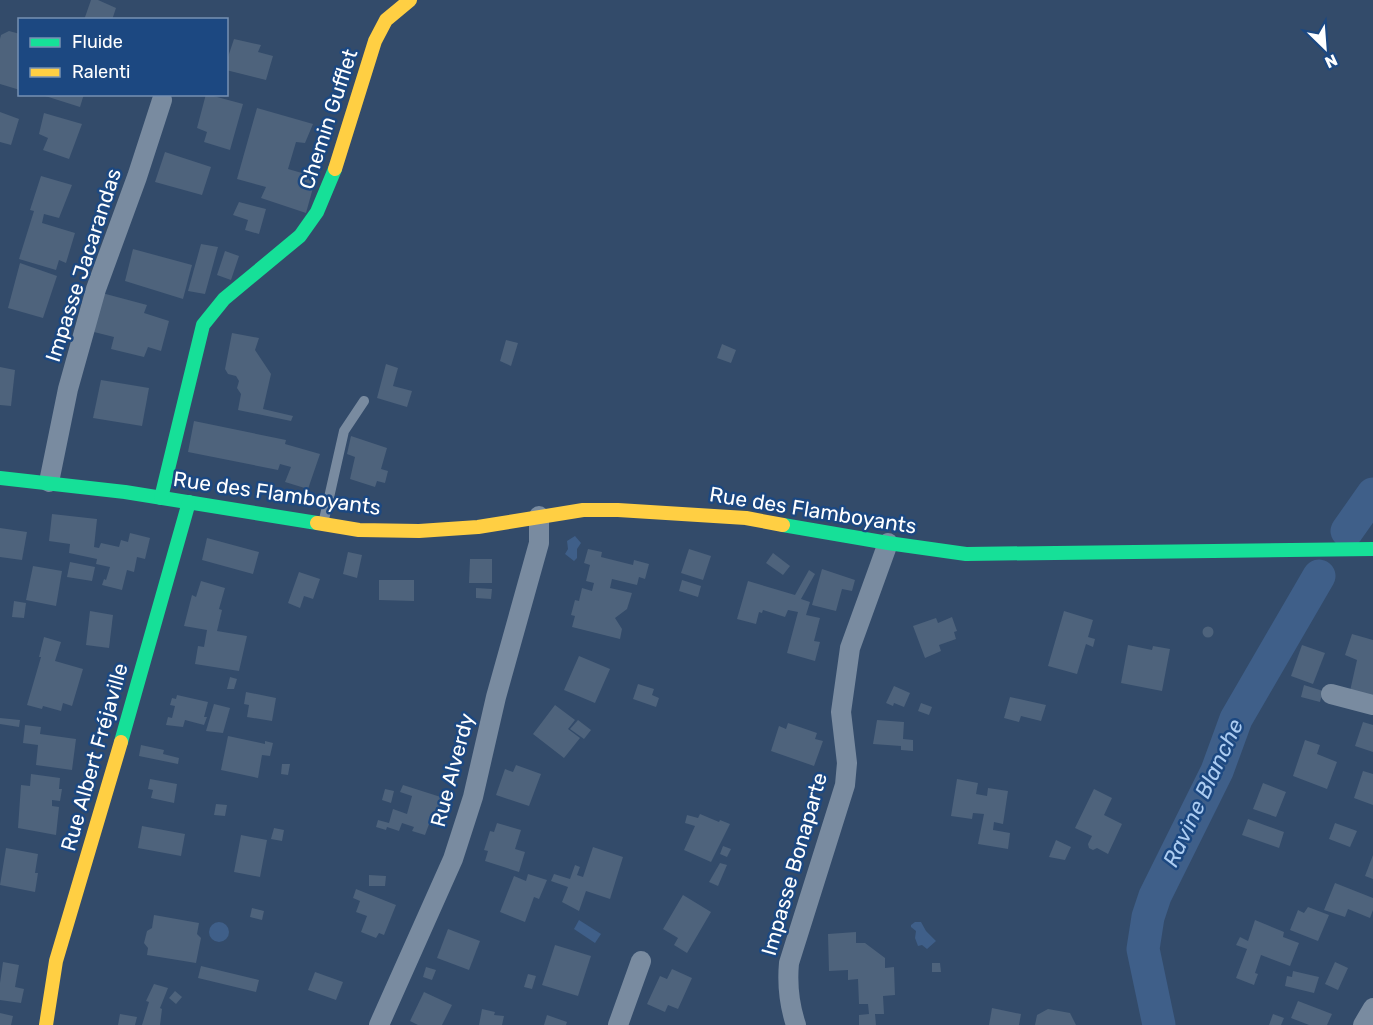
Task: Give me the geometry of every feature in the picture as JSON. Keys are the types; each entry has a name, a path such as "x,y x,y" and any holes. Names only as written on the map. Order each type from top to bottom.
{"main road":[{"name":"Chemin Gufflet","path":"161,498 203,325 214,308 229,292 278,257 301,234 325,200 375,41 386,20 410,0"},
{"name":"Rue des Flamboyants","path":"0,478 49,482 189,502 359,530 419,531 478,527 583,510 618,510 746,518 966,554 1373,549"},
{"name":"Rue Albert Fréjaville","path":"46,1025 56,961 100,817 189,502"}],"street":[{"name":"Impasse Jacarandas","path":"49,482 68,389 96,289 162,100"},
{"name":"Rue Alverdy","path":"379,1025 453,859 472,797 496,697 539,543 539,516"},
{"name":"Impasse Bonaparte","path":"796,1025 789,1005 787,984 789,963 845,784 847,763 841,712 850,648 888,543"},
{"path":"1331,694 1373,705"},
{"path":"618,1025 641,961"},
{"path":"1363,1025 1373,1008"}],"lane":[{"path":"322,524 344,431 364,400"}],"water":[{"path":"575,536 581,543 574,561 565,554 568,549 567,541"},
{"path":"579,920 601,934 595,943 574,929"},
{"path":"219,922 226,925 229,932 226,939 219,942 212,939 209,932 212,925"},
{"path":"915,922 921,922 936,941 927,949 922,945 918,946 915,938 916,931 911,927"}],"building":[{"path":"91,0 98,0 116,8 113,18 85,18"},
{"path":"9,31 18,33 18,89 0,84 1,35"},
{"path":"234,39 261,45 258,52 273,56 266,80 228,70 228,57"},
{"path":"45,96 83,96 80,107"},
{"path":"205,96 243,104 230,150 204,142 207,132 197,128"},
{"path":"257,108 313,124 305,143 296,142 288,169 316,177 306,213 261,198 266,187 237,179"},
{"path":"0,112 19,119 11,145 0,142"},
{"path":"44,113 82,124 69,159 43,150 48,138 39,134"},
{"path":"165,152 211,167 202,195 155,182"},
{"path":"41,176 72,185 59,218 44,214 42,223 75,233 66,263 59,260 56,270 19,259 34,211 30,210"},
{"path":"239,202 266,209 259,234 245,230 248,220 233,215"},
{"path":"201,244 218,247 205,294 188,291"},
{"path":"133,249 192,265 183,299 125,281"},
{"path":"225,251 239,256 231,280 217,275"},
{"path":"20,263 57,276 43,318 8,308"},
{"path":"102,293 147,305 144,313 169,321 161,351 148,347 144,357 111,349 114,337 94,332"},
{"path":"232,333 259,338 255,350 271,374 263,409 293,416 291,421 238,410 241,394 237,388 239,381 236,376 228,374 225,369"},
{"path":"506,340 518,343 511,366 500,361"},
{"path":"722,344 736,350 731,363 717,358"},
{"path":"386,364 398,368 393,386 412,391 407,407 377,398"},
{"path":"0,367 15,370 11,406 0,405"},
{"path":"101,380 149,388 142,426 93,418"},
{"path":"194,421 286,440 285,444 320,454 308,489 285,482 291,467 280,464 278,470 188,452"},
{"path":"351,436 387,448 381,469 388,471 385,483 377,481 375,487 350,479 355,457 347,454"},
{"path":"52,514 97,519 94,547 99,548 101,543 119,547 121,540 128,542 130,533 150,538 145,559 137,557 134,572 127,570 122,590 102,585 110,567 96,564 97,559 69,553 70,544 49,541"},
{"path":"0,528 27,532 22,560 0,557"},
{"path":"207,538 259,552 253,574 202,560"},
{"path":"588,549 602,552 601,557 633,565 634,560 649,564 645,579 639,577 637,585 612,579 610,588 632,593 627,609 615,618 622,629 620,639 572,627 575,616 571,615 575,600 579,601 582,588 592,591 594,583 586,581 590,565 584,563"},
{"path":"689,549 711,556 703,580 681,573"},
{"path":"348,552 362,555 357,578 343,574"},
{"path":"773,553 790,566 783,575 766,563"},
{"path":"470,559 492,559 492,583 469,583"},
{"path":"70,562 95,567 92,581 67,577"},
{"path":"33,566 62,571 56,606 26,600"},
{"path":"822,569 855,580 852,591 842,589 836,611 812,605"},
{"path":"809,570 815,574 801,599 810,602 806,615 820,618 814,641 820,642 815,661 787,653 798,612 788,610 785,617 763,610 762,613 759,612 756,624 737,619 748,581 795,595"},
{"path":"299,572 320,579 313,599 304,596 300,608 288,603"},
{"path":"379,580 414,580 414,601 379,600"},
{"path":"682,580 701,586 698,597 679,591"},
{"path":"201,581 225,588 219,609 222,610 217,631 247,636 239,671 195,664 198,646 204,647 207,630 184,626 192,595 196,597"},
{"path":"476,588 492,589 491,599 476,598"},
{"path":"14,601 26,603 24,618 12,617"},
{"path":"90,611 113,615 109,648 86,645"},
{"path":"1064,611 1093,620 1088,637 1095,639 1093,647 1086,644 1077,674 1048,666"},
{"path":"952,617 957,631 954,632 956,639 939,645 941,651 925,658 913,626 936,618 938,623"},
{"path":"1208,626 1214,632 1208,638 1202,632"},
{"path":"1352,634 1373,640 1373,697 1350,691 1357,660 1345,655"},
{"path":"44,637 61,642 55,661 83,669 72,706 63,703 61,711 27,705 41,657 39,657"},
{"path":"1128,645 1152,650 1153,646 1170,649 1162,691 1121,683"},
{"path":"1302,645 1325,653 1313,684 1291,676"},
{"path":"579,656 610,669 595,703 564,690"},
{"path":"230,677 237,679 234,689 227,689"},
{"path":"638,684 654,689 652,695 659,698 656,707 633,699"},
{"path":"1304,685 1323,691 1320,702 1301,697"},
{"path":"894,686 910,693 904,707 886,703"},
{"path":"246,692 276,698 272,721 247,717 249,705 244,704"},
{"path":"177,695 208,702 204,725 185,720 183,727 166,725 168,717 172,718 175,706 170,705 172,698 176,699"},
{"path":"1010,697 1046,705 1041,721 1021,716 1019,722 1004,718"},
{"path":"921,703 932,707 929,715 918,711"},
{"path":"214,704 230,708 223,733 206,731"},
{"path":"555,705 575,720 568,729 580,738 564,758 533,734"},
{"path":"0,718 20,720 19,727 0,724"},
{"path":"578,720 591,730 584,739 570,729"},
{"path":"877,720 904,722 903,739 913,740 913,751 901,750 901,746 873,744"},
{"path":"1363,722 1373,725 1373,752 1355,746"},
{"path":"788,723 817,733 815,739 823,741 814,766 771,751 779,726 786,729"},
{"path":"25,725 41,727 40,734 76,739 72,770 36,765 38,745 23,743"},
{"path":"228,736 265,744 265,741 273,743 270,756 262,755 258,778 221,770"},
{"path":"1305,740 1320,745 1317,754 1337,762 1327,789 1293,776"},
{"path":"141,745 164,750 163,754 179,758 178,764 139,756"},
{"path":"282,764 290,764 288,775 281,774"},
{"path":"516,765 541,774 529,806 496,795 505,769 513,772"},
{"path":"1363,771 1373,774 1373,805 1354,798"},
{"path":"31,774 60,778 59,789 62,789 60,801 52,800 52,806 59,807 56,835 18,828 21,785 30,786"},
{"path":"150,779 177,784 174,803 151,798 153,790 148,789"},
{"path":"957,779 978,783 976,794 987,796 988,788 1008,791 1003,824 994,822 993,830 1010,833 1008,849 978,844 984,814 973,813 972,819 951,816"},
{"path":"1263,783 1286,792 1276,817 1253,809"},
{"path":"403,785 447,799 440,819 432,816 425,835 412,831 414,827 402,823 399,831 387,827 386,830 376,827 378,820 389,823 393,809 407,814 412,796 400,792"},
{"path":"385,789 394,791 391,803 382,800"},
{"path":"1094,789 1112,798 1104,815 1122,824 1108,854 1097,848 1093,850 1089,848 1088,844 1092,836 1075,828"},
{"path":"216,804 227,805 225,816 214,815"},
{"path":"700,814 730,824 711,862 684,850 695,826 685,823 687,815 698,818"},
{"path":"1248,819 1284,832 1279,848 1242,835"},
{"path":"497,823 521,830 515,849 525,852 519,872 485,861 488,851 484,850 490,831 494,832"},
{"path":"1335,823 1357,831 1350,847 1329,839"},
{"path":"142,826 185,834 181,856 138,848"},
{"path":"274,828 284,830 282,841 271,839"},
{"path":"241,835 267,840 260,877 234,872"},
{"path":"1056,840 1071,847 1065,860 1049,857"},
{"path":"723,846 731,849 727,857 720,854"},
{"path":"593,847 623,857 610,899 586,891 579,911 562,902 568,887 551,881 554,874 570,879 575,865 580,867 577,875 583,877"},
{"path":"6,848 38,854 35,892 0,885"},
{"path":"1373,855 1373,879 1365,876"},
{"path":"720,863 727,865 718,886 709,882"},
{"path":"528,874 547,880 539,899 534,897 525,922 500,912 514,876 526,881"},
{"path":"369,875 386,876 385,886 369,886"},
{"path":"1335,883 1373,898 1370,918 1348,909 1345,917 1324,910"},
{"path":"356,889 396,905 384,935 379,933 376,938 361,932 367,916 356,912 360,901 353,898"},
{"path":"683,895 711,912 687,953 674,945 678,938 663,929"},
{"path":"1308,907 1329,915 1318,941 1290,930 1298,910 1304,913"},
{"path":"252,908 264,911 262,920 250,917"},
{"path":"154,915 199,923 197,934 201,938 196,963 147,955 148,948 144,943 147,931 152,928"},
{"path":"1255,920 1284,932 1283,937 1299,943 1290,966 1261,955 1254,985 1236,978 1247,949 1236,945 1240,937 1248,941"},
{"path":"448,929 480,941 469,970 437,958"},
{"path":"856,932 856,943 865,943 885,958 885,968 894,967 895,995 883,996 884,1014 875,1014 876,1025 859,1025 859,1015 869,1014 868,1004 859,1004 858,979 848,980 848,970 829,971 828,934"},
{"path":"555,945 591,956 578,996 542,985"},
{"path":"3,962 19,965 15,987 24,989 21,1003 0,1000"},
{"path":"1335,962 1348,968 1338,990 1325,984"},
{"path":"932,963 940,963 941,972 932,972"},
{"path":"201,966 259,980 256,992 198,978"},
{"path":"426,967 436,970 432,980 423,977"},
{"path":"672,969 692,978 678,1009 668,1005 665,1012 647,1004 660,976 667,979"},
{"path":"1293,971 1319,977 1314,993 1285,986 1287,976 1292,977"},
{"path":"315,972 343,982 336,1000 308,990"},
{"path":"528,974 536,976 532,989 524,987"},
{"path":"154,984 168,988 160,1008 162,1009 160,1025 142,1025 149,1002 146,1001"},
{"path":"175,991 182,997 176,1004 169,998"},
{"path":"424,992 452,1005 442,1025 418,1025 410,1021"},
{"path":"1298,1001 1332,1014 1327,1025 1309,1025 1291,1018"},
{"path":"992,1008 1021,1014 1019,1025 989,1025"},
{"path":"482,1009 495,1012 494,1015 504,1016 502,1025 479,1025"},
{"path":"1048,1009 1070,1013 1076,1025 1035,1025 1037,1015"},
{"path":"0,1013 13,1016 11,1025 0,1025"},
{"path":"120,1014 137,1017 135,1025 118,1025"},
{"path":"1273,1014 1284,1018 1281,1025 1269,1025"},
{"path":"547,1015 567,1022 566,1025 544,1025"}],"waterway":[{"name":"Ravine Blanche","path":"1347,531 1373,494"},
{"name":"Ravine Blanche","path":"1159,1025 1143,949 1148,917 1155,896 1217,771 1236,719 1319,576"}],"traffic: fast":[{"path":"161,498 203,325 224,299 300,236 317,212 335,169"},
{"path":"0,478 125,492 317,523"},
{"path":"121,742 189,502"},
{"path":"783,525 966,554 1373,549"}],"traffic: slow":[{"path":"335,169 375,41 386,20 410,0"},
{"path":"317,523 359,530 419,531 478,527 583,510 618,510 746,518 783,525"},
{"path":"46,1025 56,961 121,742"}]}
